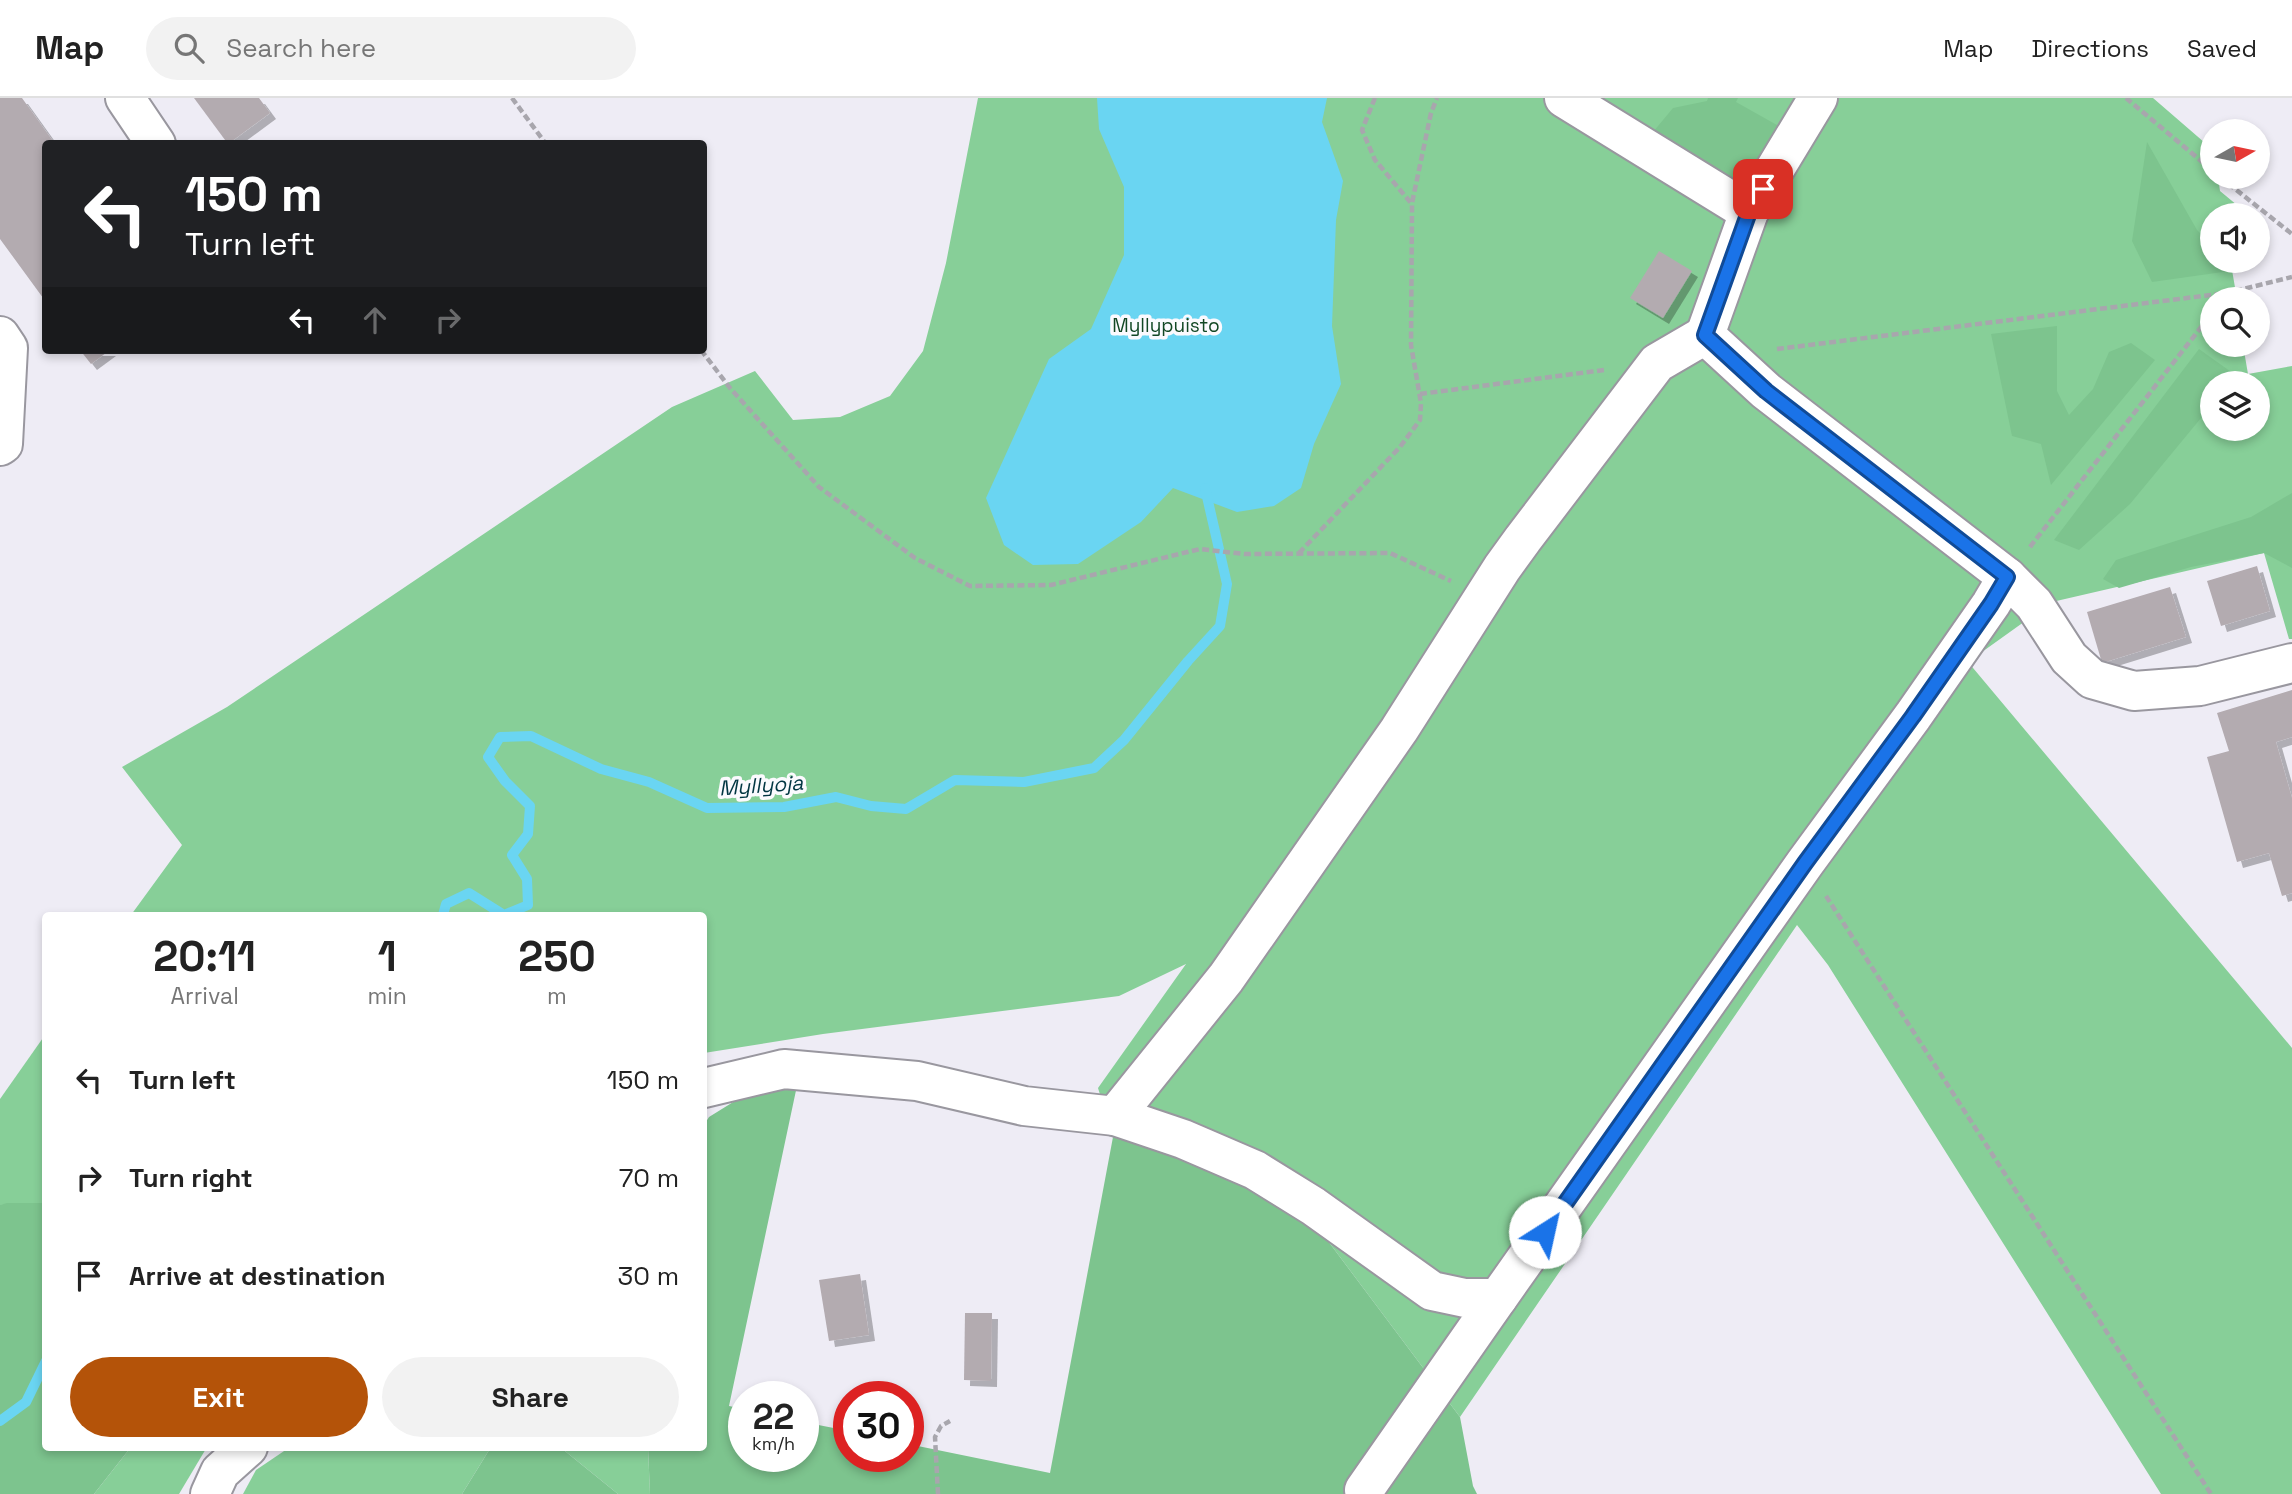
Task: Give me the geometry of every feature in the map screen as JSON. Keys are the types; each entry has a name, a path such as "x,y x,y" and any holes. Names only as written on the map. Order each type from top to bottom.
{"street":[{"path":"125,98 153,140"},
{"path":"1564,98 1749,212"},
{"path":"1115,1116 1226,978 1399,730 1509,558 1657,363 1705,335 1749,212 1818,98"},
{"path":"1705,335 1766,391 2007,577 2034,604 2068,658 2092,679 2134,691 2200,686 2292,663"},
{"path":"0,336 8,348 3,444 0,446"},
{"path":"1364,1490 1805,863 1913,716 2007,577"},
{"path":"707,1086 784,1069 917,1081 1024,1106 1115,1116 1183,1139 1255,1170 1313,1206 1432,1291 1465,1298 1498,1298"},
{"path":"210,1494 220,1472 244,1451"}],"path":[{"path":"512,98 543,140"},
{"path":"1375,98 1362,130 1375,160 1412,203"},
{"path":"1298,554 1400,447 1420,420 1420,394 1410,345 1412,203 1431,113 1437,98"},
{"path":"2126,98 2200,160"},
{"path":"2235,189 2292,233"},
{"path":"2251,287 2292,277"},
{"path":"1764,351 2200,296"},
{"path":"2007,577 2200,328"},
{"path":"704,354 730,388 819,487 915,558 971,586 1051,585 1200,550 1244,554 1390,553 1484,596"},
{"path":"1420,394 1657,363"},
{"path":"1805,863 2211,1494"},
{"path":"938,1494 935,1437 941,1426 950,1421"}],"green space":[{"name":"Myllypuisto","path":"978,98 2153,98 2200,139 2200,189 2220,189 2234,203 2200,203 2200,273 2233,273 2235,287 2200,287 2200,357 2245,357 2247,371 2200,371 2200,441 2270,441 2270,371 2264,371 2292,366 2292,639 2289,639 2264,553 2052,602 1968,662 2292,1048 2292,1494 2161,1494 1828,965 1797,925 1460,1417 1313,1221 1177,1156 1113,1137 1098,1088 1186,964 1119,996 823,1034 707,1053 707,912 133,912 182,845 122,767 227,707 672,407 755,371 793,420 840,417 890,396 923,351 946,263"},
{"path":"1708,98 1738,98 1736,102 1784,129 1756,178 1726,184 1648,138 1673,108 1707,101"},
{"path":"2147,142 2200,233 2200,273 2216,273 2152,282 2132,241"},
{"path":"2057,326 2057,391 2069,415 2093,389 2109,352 2131,343 2155,360 2051,485 2041,444 2012,436 1991,334"},
{"path":"2199,349 2200,357 2210,357 2230,371 2200,371 2200,419 2130,504 2079,550 2054,540"},
{"path":"2292,493 2292,568 2264,553 2191,567 2119,588 2103,579 2116,560 2251,517"},
{"path":"42,1039 42,1203 0,1205 0,1099"},
{"path":"798,1081 734,1381 728,1381 728,1472 819,1472 819,1425 833,1428 833,1472 924,1472 924,1447 1050,1473 1113,1137 1177,1156 1253,1186 1313,1221 1460,1417 1473,1486 1477,1494 650,1494 648,1451 707,1451 709,1117 751,1091"},
{"path":"42,1203 42,1451 128,1451 94,1494 0,1494 0,1205"},
{"path":"128,1451 205,1451 179,1494 94,1494"},
{"path":"284,1451 489,1451 462,1494 243,1494 256,1470"},
{"path":"489,1451 565,1451 618,1494 462,1494"},
{"path":"565,1451 648,1451 650,1494 618,1494"}],"water":[{"path":"1097,98 1327,98 1322,122 1343,181 1336,220 1332,326 1341,384 1314,444 1301,488 1274,506 1237,512 1173,488 1141,522 1078,564 1033,565 1004,545 986,498 1049,359 1091,329 1124,255 1124,187 1099,129"}],"building":[{"path":"0,98 22,98 52,140 42,140 42,297 0,239"},
{"path":"194,98 259,98 270,113 233,140 225,140"},
{"path":"1659,251 1692,271 1663,318 1630,298"},
{"path":"83,354 105,354 91,364"},
{"path":"2257,566 2270,611 2221,626 2207,581"},
{"path":"2170,587 2186,637 2102,663 2087,612"},
{"path":"2292,690 2292,737 2276,742 2292,798 2292,893 2282,896 2269,853 2237,862 2207,757 2229,751 2217,713"},
{"path":"860,1274 869,1335 829,1341 819,1280"},
{"path":"965,1313 992,1313 991,1381 964,1380"}],"waterway":[{"name":"Myllyoja","path":"511,912 528,905 527,879 512,855 528,834 530,806 505,781 488,757 500,737 531,736 601,769 649,782 707,808 784,807 836,797 871,806 906,809 955,780 1024,782 1094,768 1124,740 1220,626 1227,584 1205,488"},
{"name":"Myllyoja","path":"444,912 446,904 469,893 499,912"},
{"name":"Myllyoja","path":"0,1421 26,1402 42,1369"}],"route":[{"path":"1545,1232 1805,863 1913,716 2007,577 1766,391 1705,335 1749,212 1763,189"}]}
